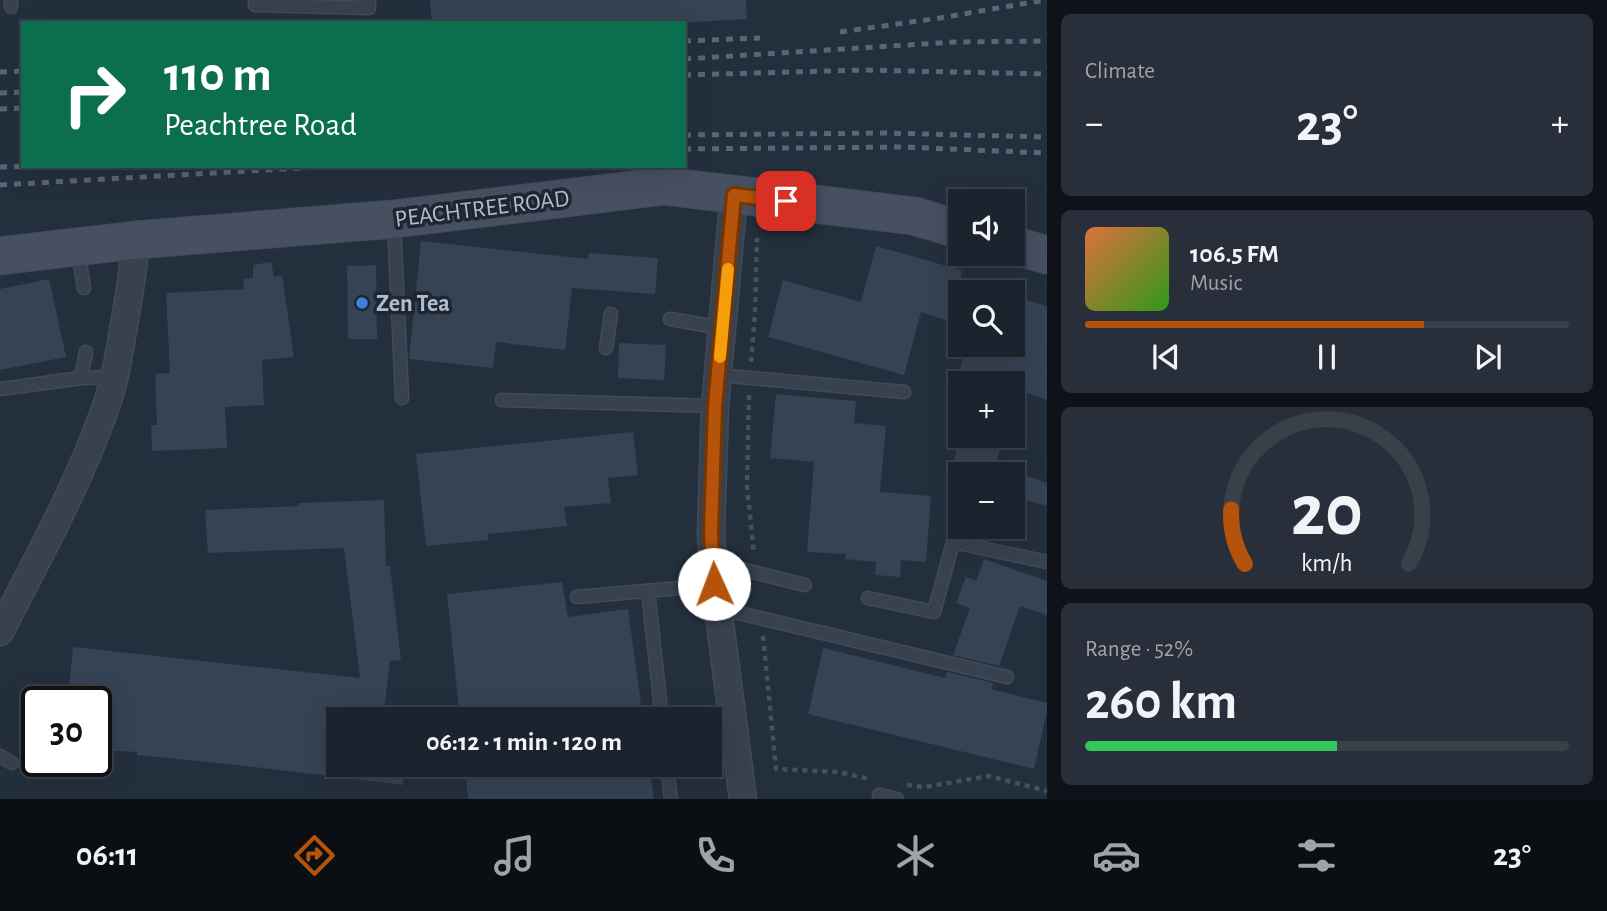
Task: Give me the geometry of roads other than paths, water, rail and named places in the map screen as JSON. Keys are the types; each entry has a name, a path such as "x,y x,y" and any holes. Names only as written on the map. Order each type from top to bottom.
{"street":[{"name":"PEACHTREE ROAD","path":"0,256 136,240 394,219 664,186 914,216 948,226"},
{"path":"734,195 715,406 711,533 715,585 743,799"},
{"path":"0,632 60,513 82,448 106,407 115,377 133,278 136,240"},
{"path":"1025,249 1047,255"}],"lane":[{"path":"255,0 255,5 369,8 369,0"},
{"path":"394,219 402,398"},
{"path":"77,247 84,288"},
{"path":"606,348 611,314"},
{"path":"670,319 722,328"},
{"path":"80,378 86,352"},
{"path":"718,375 904,392"},
{"path":"0,389 80,378 115,377"},
{"path":"502,400 715,406"},
{"path":"868,598 934,612 953,542 1047,562"},
{"path":"577,597 715,585 756,573 805,585"},
{"path":"715,585 761,618 1007,677"},
{"path":"648,591 661,707"},
{"path":"0,756 12,763"},
{"path":"668,777 671,799"},
{"path":"878,795 897,799"}],"railway":[{"path":"840,32 1045,0"},
{"path":"686,41 760,38"},
{"path":"686,59 955,42 1047,41"},
{"path":"686,75 864,70 1047,74"},
{"path":"0,72 21,71"},
{"path":"0,93 21,92"},
{"path":"0,109 21,108"},
{"path":"686,135 883,133 1047,137"},
{"path":"686,149 902,147 1047,153"},
{"path":"0,167 21,166"},
{"path":"0,185 302,168"}],"place":[{"name":"Zen Tea","path":"362,303"}]}
